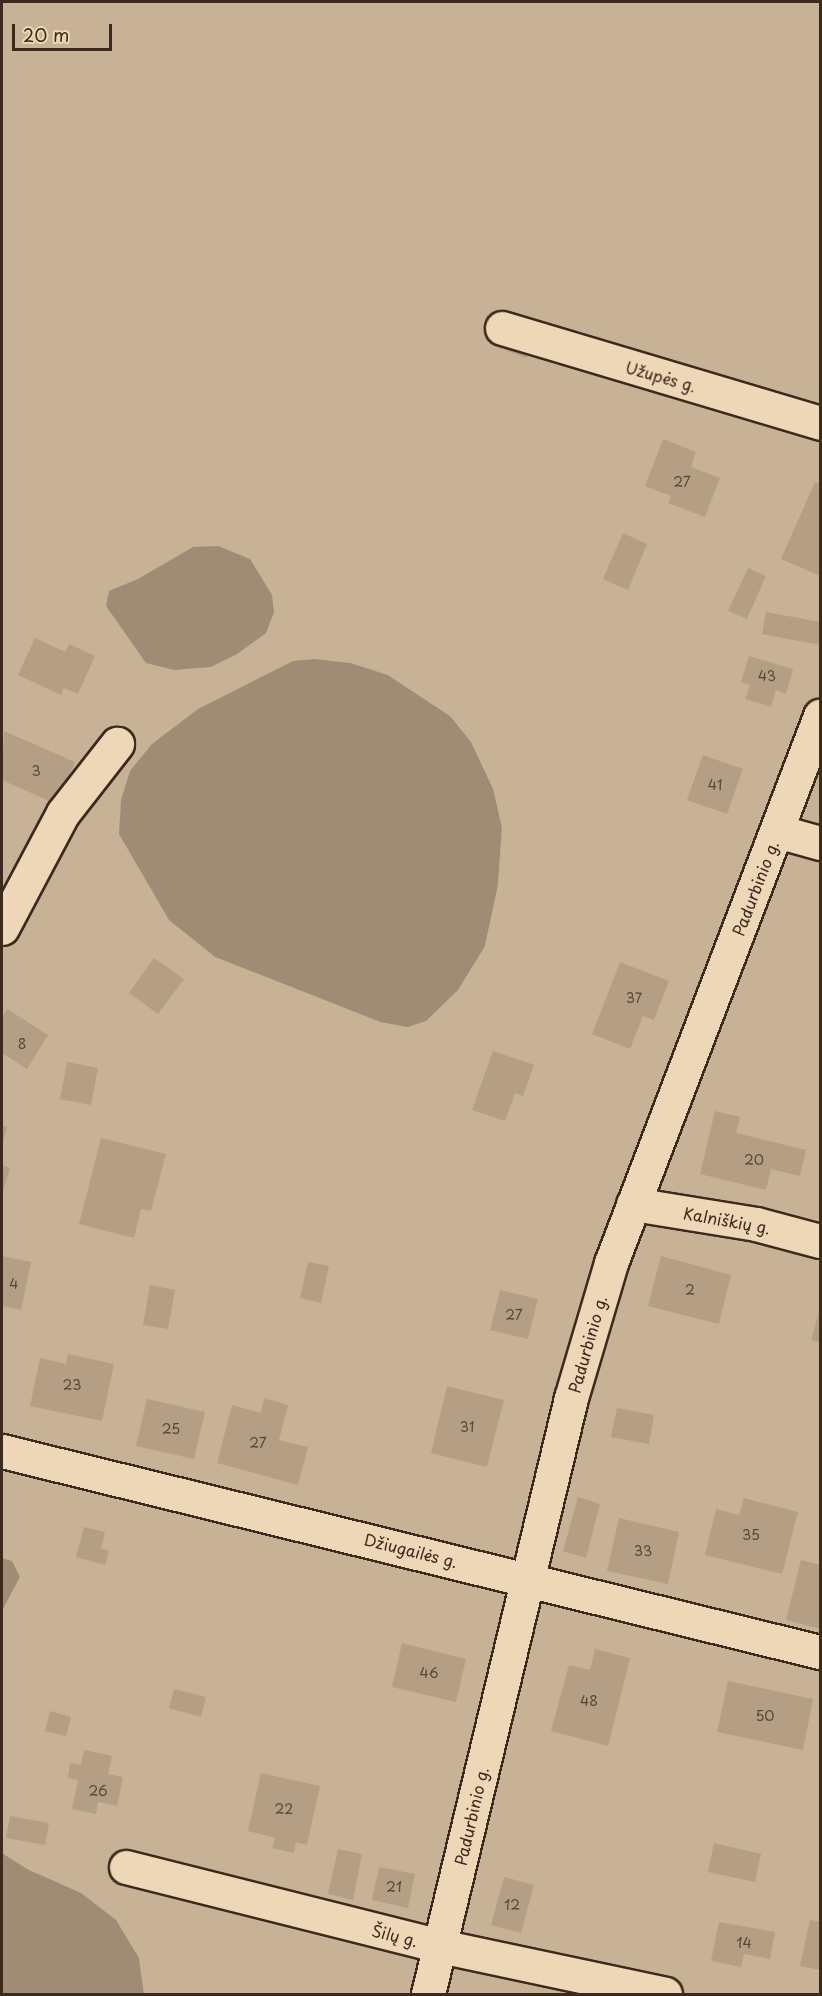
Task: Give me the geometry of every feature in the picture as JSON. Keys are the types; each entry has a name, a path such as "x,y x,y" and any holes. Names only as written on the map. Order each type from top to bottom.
{"street":[{"name":"Užupės g.","path":"502,328 820,423"},
{"name":"Padurbinio g.","path":"428,1995 571,1398 611,1263 820,716"},
{"path":"2,928 63,813 117,744"},
{"path":"777,831 820,843"},
{"name":"Kalniškių g.","path":"633,1204 756,1224 820,1241"},
{"name":"Džiugailės g.","path":"2,1450 528,1578 820,1652"},
{"name":"Šilų g.","path":"126,1867 440,1946 665,1995"}],"shaded area":[{"path":"2,2 820,2 820,1994 144,1994 139,1958 29,1870 2,1853 2,1611 20,1577 12,1561 2,1558","holes":["315,659 351,663 388,675 450,716 502,828 498,885 485,946 380,1022 215,957"]},
{"path":"218,546 250,559 272,595 274,612 266,633 237,654 211,667 174,670 146,663 106,606 109,591 138,579 193,547"},
{"path":"315,659 351,663 388,675 450,716 471,742 493,789 502,828 498,885 485,946 458,990 426,1021 408,1027 380,1022 215,957 169,920 119,834 121,800 130,771 152,744 198,709 293,661"},
{"path":"2,1558 12,1561 20,1577 2,1611"},
{"path":"2,1853 29,1870 81,1893 116,1920 139,1958 144,1994 2,1994"}],"building":[{"path":"500,331 532,343 526,358 494,346"},
{"path":"663,439 696,452 691,467 720,478 705,517 668,503 671,496 645,486"},
{"path":"815,482 820,484 820,576 781,559"},
{"path":"623,533 647,544 628,590 603,579"},
{"path":"748,568 766,576 747,619 728,611"},
{"path":"766,612 820,622 820,645 762,634"},
{"path":"35,638 65,652 69,644 95,656 78,694 64,688 61,695 18,675"},
{"path":"749,656 793,669 786,694 776,690 771,707 745,699 750,685 741,682"},
{"path":"4,731 75,762 56,804 2,780"},
{"path":"703,755 743,769 727,814 687,800"},
{"path":"154,958 184,979 158,1014 129,993"},
{"path":"620,962 669,981 654,1020 643,1016 630,1049 592,1034"},
{"path":"7,1009 48,1035 27,1069 2,1053 2,1018"},
{"path":"493,1051 534,1065 523,1096 515,1093 505,1121 472,1110"},
{"path":"67,1062 98,1068 91,1105 60,1099"},
{"path":"715,1111 740,1117 736,1133 806,1150 800,1176 771,1169 766,1190 700,1174"},
{"path":"2,1126 7,1127 2,1145"},
{"path":"101,1138 166,1154 151,1211 141,1209 134,1238 79,1224"},
{"path":"2,1165 10,1168 2,1194"},
{"path":"2,1256 31,1262 21,1310 2,1306"},
{"path":"661,1256 731,1275 719,1324 648,1306"},
{"path":"308,1262 329,1266 321,1303 300,1298"},
{"path":"150,1285 175,1290 168,1329 143,1325"},
{"path":"500,1290 538,1299 528,1339 490,1330"},
{"path":"820,1308 820,1343 811,1340"},
{"path":"68,1354 114,1364 102,1421 30,1406 40,1358 66,1364"},
{"path":"447,1386 504,1400 487,1467 431,1453"},
{"path":"264,1398 288,1405 279,1440 308,1447 298,1485 217,1463 232,1405 261,1413"},
{"path":"147,1399 205,1412 194,1459 136,1446"},
{"path":"617,1408 654,1415 649,1444 611,1437"},
{"path":"578,1497 600,1504 586,1558 563,1551"},
{"path":"744,1498 798,1512 782,1574 705,1555 716,1509 739,1515"},
{"path":"619,1518 679,1532 668,1584 607,1571"},
{"path":"84,1527 105,1532 101,1548 109,1551 105,1565 76,1557"},
{"path":"801,1560 820,1565 820,1629 786,1620"},
{"path":"402,1643 466,1659 456,1702 392,1687"},
{"path":"595,1649 630,1658 608,1746 551,1731 569,1665 590,1670"},
{"path":"728,1681 813,1699 803,1750 717,1732"},
{"path":"174,1689 206,1697 201,1717 169,1708"},
{"path":"50,1711 71,1717 66,1736 45,1731"},
{"path":"84,1750 112,1756 108,1774 123,1777 117,1806 98,1802 96,1814 72,1809 78,1780 68,1778 70,1763 81,1765"},
{"path":"261,1773 320,1786 307,1845 296,1842 294,1853 272,1848 275,1838 248,1831"},
{"path":"10,1816 49,1823 45,1845 6,1838"},
{"path":"714,1843 761,1854 755,1882 708,1872"},
{"path":"338,1849 362,1854 353,1900 328,1894"},
{"path":"379,1867 415,1874 408,1908 372,1900"},
{"path":"504,1877 534,1885 521,1933 491,1925"},
{"path":"810,1920 820,1922 820,1970 800,1966"},
{"path":"719,1922 775,1932 770,1959 744,1954 741,1967 711,1961"}]}
